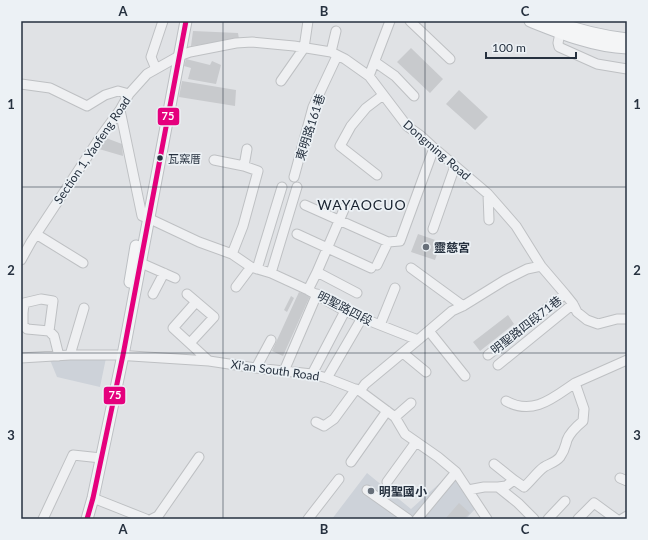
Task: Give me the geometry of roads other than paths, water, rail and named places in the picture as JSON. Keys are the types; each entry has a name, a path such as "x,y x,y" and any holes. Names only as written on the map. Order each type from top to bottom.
{"main road":[{"path":"120,355 175,58 179,21"},
{"path":"175,58 186,21"},
{"path":"530,21 560,33 588,41 619,48 627,48"},
{"path":"553,21 586,32 627,39"},
{"path":"87,519 86,502 98,458 141,263 145,217"},
{"path":"87,519 93,498 98,458"}],"street":[{"path":"156,69 151,57 163,21"},
{"path":"281,81 304,48 308,21"},
{"path":"410,21 450,59"},
{"path":"369,76 388,22"},
{"name":"東明路161巷","path":"294,177 313,107 334,54 336,31"},
{"path":"560,33 558,43 560,47 597,64 627,69"},
{"name":"Dongming Road","path":"175,58 190,52 236,43 252,42 294,46 334,54 345,59 369,76 406,126 421,136 488,194 516,226 541,266 573,304 577,312 587,320 598,324 627,318"},
{"name":"Section 1, Yaofeng Road","path":"21,260 36,234 120,110 129,94 147,74 175,58"},
{"path":"375,62 395,76 414,96"},
{"path":"21,84 50,88 87,106 105,95 118,91 129,94"},
{"path":"377,175 340,146 352,126 366,108 383,95"},
{"path":"120,110 145,217"},
{"path":"305,205 388,242 400,241 434,148"},
{"path":"244,166 247,149"},
{"path":"214,160 244,166 258,171 243,226 232,254"},
{"path":"433,229 455,166"},
{"path":"236,287 254,268 282,187"},
{"path":"271,273 297,187"},
{"path":"488,194 489,220"},
{"path":"308,290 345,207"},
{"name":"明聖路四段","path":"145,217 199,242 232,254 254,268 271,273 317,294 345,311 418,340"},
{"path":"36,234 83,263"},
{"path":"297,234 374,267 388,242"},
{"path":"141,263 175,278"},
{"path":"316,422 324,426 334,419 358,390 452,311 463,306 505,280 527,270 541,266"},
{"path":"411,268 463,306"},
{"path":"317,272 357,294"},
{"path":"153,294 164,273"},
{"path":"380,325 395,288"},
{"path":"187,294 214,318 190,343"},
{"path":"284,371 317,294"},
{"name":"明聖路四段71巷","path":"488,355 565,294"},
{"path":"196,302 173,328 209,361"},
{"path":"498,365 573,304"},
{"path":"70,355 84,308"},
{"path":"312,374 345,311"},
{"path":"327,378 362,318"},
{"path":"49,331 54,336 59,356"},
{"path":"429,331 465,376"},
{"path":"396,332 405,351 426,372"},
{"path":"256,368 271,340"},
{"name":"Xi'an South Road","path":"21,358 70,355 120,355 209,361 312,374 327,378 358,390 391,414 405,434 438,456 456,472 487,519"},
{"path":"506,401 520,407 536,406 554,398 574,383 627,360"},
{"path":"494,464 524,487 544,467 559,459 565,450 567,439 574,429 583,421 584,416 584,409 574,383"},
{"path":"351,462 391,414 411,403"},
{"path":"387,482 416,442"},
{"path":"44,519 72,455 98,458"},
{"path":"152,519 158,516 199,457"},
{"path":"416,519 456,472"},
{"path":"308,519 339,479"},
{"path":"468,490 484,487 506,486 514,480"},
{"path":"498,487 518,503 534,519"},
{"path":"367,490 408,519"},
{"path":"93,498 146,519"},
{"path":"548,519 565,501"},
{"path":"581,518 594,503 616,519"},
{"path":"622,519 627,516"}],"place":[{"name":"瓦窯厝","path":"160,158"},
{"name":"靈慈宮","path":"426,247"},
{"name":"明聖國小","path":"371,491"}],"district":[{"name":"WAYAOCUO","path":"362,204"}]}
